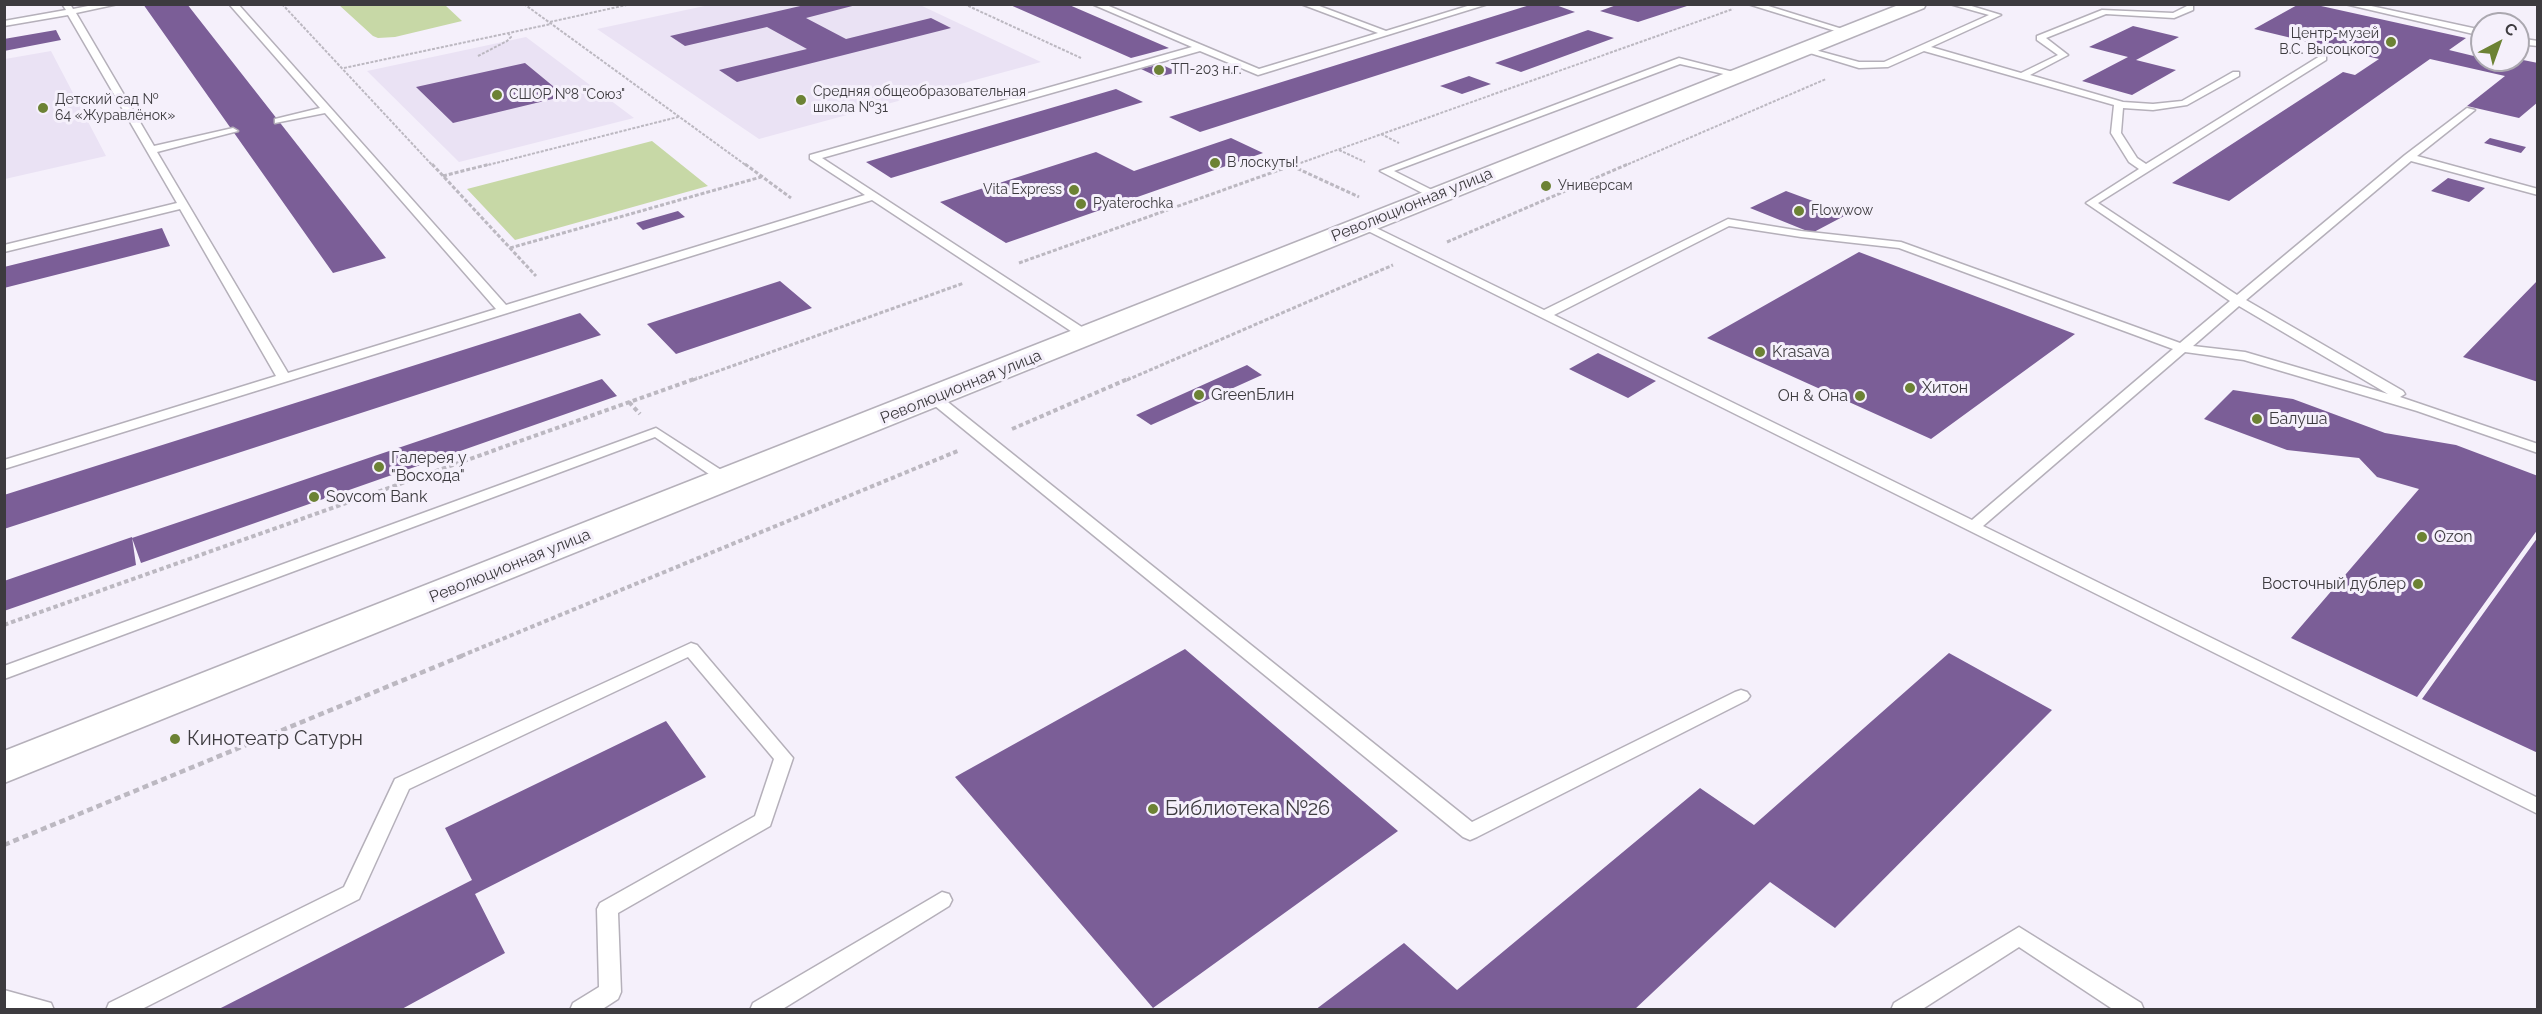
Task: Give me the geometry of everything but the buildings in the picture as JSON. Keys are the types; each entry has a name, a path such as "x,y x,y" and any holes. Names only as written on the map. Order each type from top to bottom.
{"main road":[{"name":"Революционная улица","path":"4,768 1918,4"}],"lane":[{"path":"4,24 68,9 114,4"},
{"path":"233,4 504,310"},
{"path":"1096,4 1258,72 1484,4"},
{"path":"1305,4 1387,34"},
{"path":"1461,4 1472,8"},
{"path":"1752,4 1848,32"},
{"path":"1804,50 1859,65 1884,65 1997,15 1954,4"},
{"path":"2349,4 2470,30"},
{"path":"2023,75 2064,55 2040,38 2062,29 2105,12 2174,16 2190,8"},
{"path":"68,9 284,378"},
{"path":"1087,336 814,157 1199,48"},
{"path":"1924,48 2102,96 2119,105 2153,107 2184,103 2236,74"},
{"path":"2323,58 2091,203 2238,301 2422,408"},
{"path":"1385,171 1679,61 1741,75"},
{"path":"2119,105 2116,133 2133,160 2146,169"},
{"path":"278,121 326,110"},
{"path":"1974,526 2238,301 2470,110"},
{"path":"151,150 233,131"},
{"path":"2409,158 2538,192"},
{"path":"1385,171 1436,195"},
{"path":"2525,189 2538,183"},
{"path":"4,465 872,196"},
{"path":"4,249 183,205"},
{"path":"1546,314 1728,222 1801,234 1901,245 2182,348 2245,356 2422,408 2538,449"},
{"path":"1362,225 1546,314 2538,807"},
{"path":"934,398 1470,832 1742,696"},
{"path":"4,673 656,432 727,480"},
{"path":"117,1010 352,893 402,784 691,649 784,758 763,821 607,909 610,992 581,1010"},
{"path":"761,1010 942,900"},
{"path":"1902,1010 2019,936 2133,1010"},
{"path":"4,999 43,1010"}],"path":[{"path":"282,4 554,294"},
{"path":"524,4 813,214"},
{"path":"344,68 631,4"},
{"path":"964,4 1112,73"},
{"path":"4,625 1735,8"},
{"path":"478,56 507,41 511,37 508,33"},
{"path":"443,176 679,116"},
{"path":"1338,150 1385,171"},
{"path":"510,248 761,177"}],"shaded area":[{"name":"Средняя общеобразовательная школа №31","path":"709,5 920,5 1041,62 759,139 597,29"},
{"name":"СШОР №8 \"Союз\"","path":"526,37 634,118 459,162 367,71"},
{"name":"Детский сад № 64 «Журавлёнок»","path":"51,51 106,156 5,179 5,59"}],"green space":[{"path":"339,5 445,5 462,21 395,37 378,38"},
{"path":"652,141 708,186 515,240 467,189"}],"place":[{"name":"Центр-музей В.С. Высоцкого","path":"2391,42"},
{"name":"ТП-203 н.г.","path":"1159,70"},
{"name":"СШОР №8 \"Союз\"","path":"497,95"},
{"name":"Средняя общеобразовательная школа №31","path":"801,100"},
{"name":"Детский сад № 64 «Журавлёнок»","path":"43,108"},
{"name":"В лоскуты!","path":"1215,163"},
{"name":"Универсам","path":"1546,186"},
{"name":"Vita Express","path":"1074,190"},
{"name":"Pyaterochka","path":"1081,204"},
{"name":"Flowwow","path":"1799,211"},
{"name":"Krasava","path":"1760,352"},
{"name":"Хитон","path":"1910,388"},
{"name":"GreenБлин","path":"1199,395"},
{"name":"Он & Она","path":"1860,396"},
{"name":"Балуша","path":"2257,419"},
{"name":"Галерея у \"Восхода\"","path":"379,467"},
{"name":"Sovcom Bank","path":"314,497"},
{"name":"Ozon","path":"2422,537"},
{"name":"Восточный дублер","path":"2418,584"},
{"name":"Кинотеатр Сатурн","path":"175,739"},
{"name":"Библиотека №26","path":"1153,809"}]}
